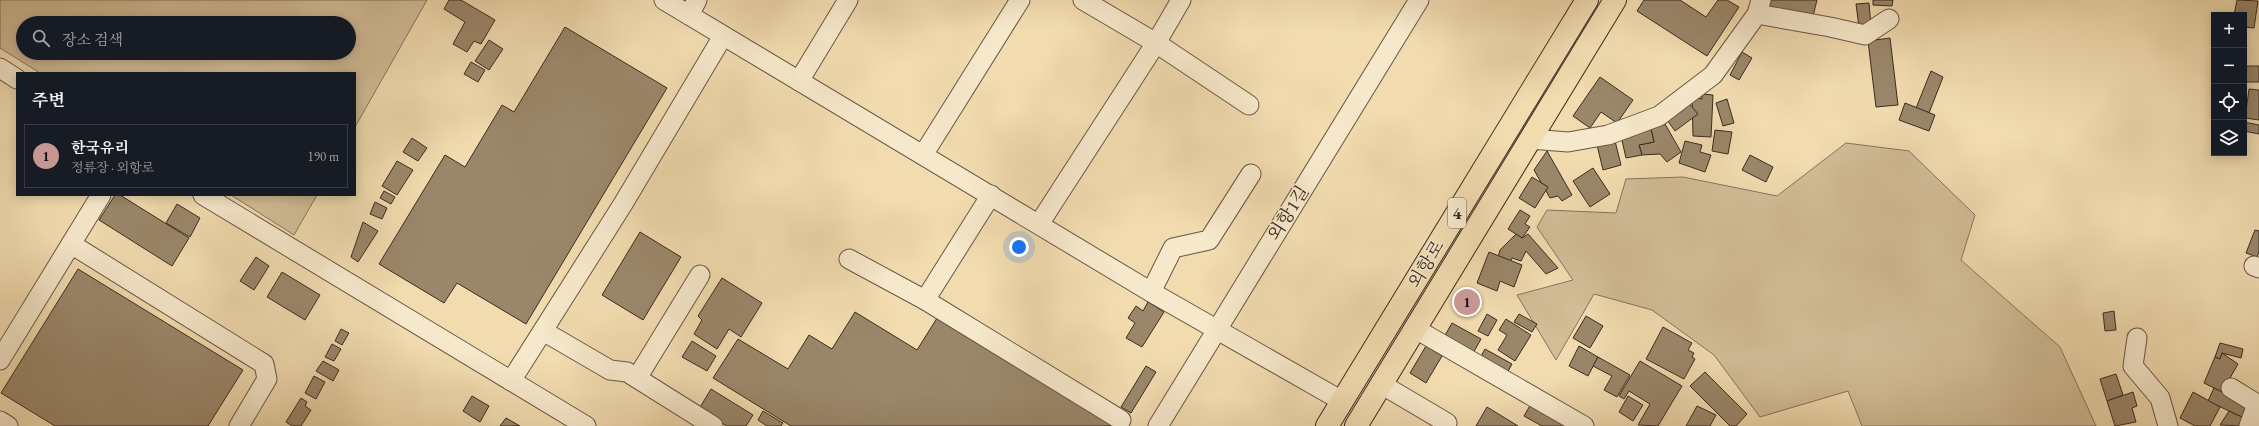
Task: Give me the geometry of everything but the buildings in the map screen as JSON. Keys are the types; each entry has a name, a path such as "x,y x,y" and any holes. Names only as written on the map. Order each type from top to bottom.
{"main road":[{"name":"외항로","path":"1327,426 1587,0"},
{"name":"외항로","path":"1356,426 1414,328 1615,0"}],"street":[{"path":"664,0 693,8 723,36 1151,292 1342,401"},
{"path":"799,81 848,0"},
{"path":"923,155 1020,0"},
{"path":"1083,0 1156,43 1249,105"},
{"path":"1039,224 1156,43 1182,0"},
{"name":"외항1길","path":"1158,426 1419,0"},
{"path":"1530,139 1568,142 1608,135 1659,116 1713,75 1759,7 1830,27 1866,35 1889,19"},
{"path":"511,382 723,36"},
{"path":"0,68 16,78"},
{"path":"1151,292 1173,248 1209,240 1251,174"},
{"path":"925,300 991,195"},
{"path":"0,360 100,196"},
{"path":"206,196 586,426"},
{"path":"71,244 264,364 267,379 239,426"},
{"path":"849,259 925,300 1121,420"},
{"path":"636,378 700,275"},
{"path":"1414,328 1584,426"},
{"path":"543,331 610,370 627,372 713,426"},
{"path":"2137,338 2133,366 2160,398 2168,426"},
{"path":"1381,384 1448,423"},
{"path":"2231,388 2257,404 2249,426"},
{"path":"0,421 8,426"}],"shaded area":[{"path":"0,0 427,0 356,125 356,72 38,72 19,60 356,60 356,16 16,16 16,58 0,48"},
{"path":"1846,143 1909,151 1975,215 1961,260 2060,347 2096,426 1862,426 1848,391 1760,417 1714,355 1652,310 1594,294 1556,360 1517,295 1573,280 1537,227 1547,210 1616,213 1626,179 1683,177 1777,196"},
{"path":"233,196 316,196 294,235"}],"place":[{"name":"한국유리","path":"1467,302"}]}
